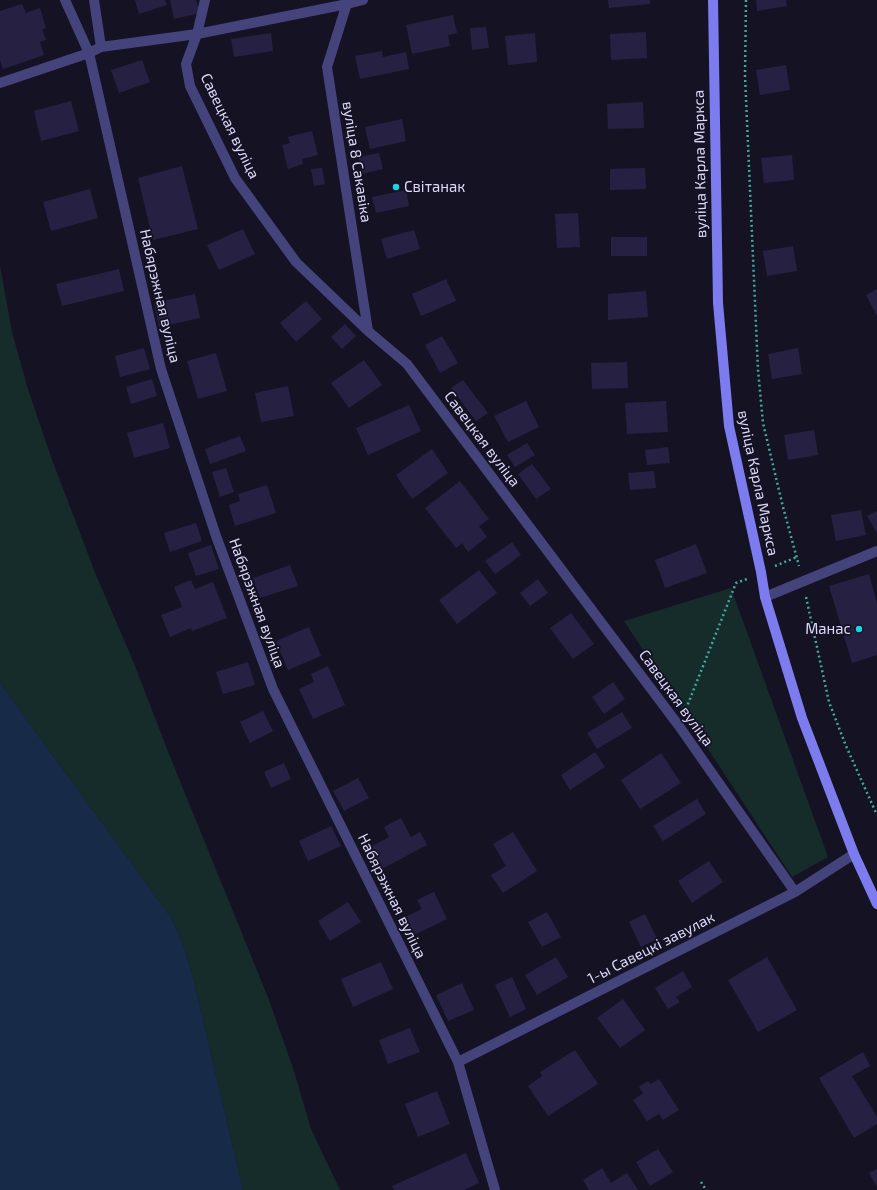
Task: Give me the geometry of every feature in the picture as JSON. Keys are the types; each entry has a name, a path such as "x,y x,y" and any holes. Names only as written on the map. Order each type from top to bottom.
{"main road":[{"name":"вуліца Карла Маркса","path":"713,0 718,303 729,426 761,572 765,597 802,718 854,854 877,904"}],"street":[{"name":"Набярэжная вуліца","path":"65,0 89,53 161,368 216,536 273,689 458,1062 495,1190"},
{"path":"94,0 101,47"},
{"name":"Савецкая вуліца","path":"205,0 197,34 186,64 190,86 235,178 296,262 368,331 407,364 679,726 795,892"},
{"path":"0,83 89,53 101,47 197,34 363,0"},
{"name":"вуліца 8 Сакавіка","path":"348,2 327,67 368,331"},
{"path":"765,597 877,551"},
{"name":"1-ы Савецкі завулак","path":"458,1062 795,892 854,854"}],"path":[{"path":"746,0 745,76 758,378 763,423 783,508 797,557 829,702 846,746 877,815"},
{"path":"679,726 736,583"},
{"path":"701,1182 706,1190"}],"green space":[{"path":"0,266 12,332 27,386 51,457 96,575 133,661 171,759 269,1000 293,1068 311,1129 340,1190 243,1190 193,977 184,947 172,919 0,683"},
{"path":"731,588 828,857 792,877 624,621"}],"water":[{"path":"0,683 172,919 184,947 193,977 243,1190 0,1190"}],"building":[{"path":"135,0 165,0 167,5 139,14"},
{"path":"170,0 196,0 200,13 174,19"},
{"path":"608,0 650,0 650,4 609,8"},
{"path":"756,0 786,0 787,6 757,11"},
{"path":"22,4 26,13 40,8 46,28 42,29 46,40 40,42 44,55 3,69 0,60 0,11"},
{"path":"453,15 457,33 448,35 450,46 412,54 406,25"},
{"path":"486,27 489,48 472,50 470,28"},
{"path":"646,32 647,58 611,60 610,34"},
{"path":"271,33 273,51 234,57 231,39"},
{"path":"535,33 537,62 508,65 505,36"},
{"path":"382,51 383,57 406,52 409,69 360,79 355,56"},
{"path":"142,60 150,82 119,93 111,70"},
{"path":"786,65 790,90 760,95 756,70"},
{"path":"71,101 79,131 41,141 34,111"},
{"path":"643,102 644,128 608,129 607,104"},
{"path":"402,119 406,141 370,149 365,127"},
{"path":"312,131 318,155 302,159 303,164 288,169 282,145 290,143 288,137"},
{"path":"379,153 383,169 362,174 358,157"},
{"path":"792,155 794,180 764,183 761,158"},
{"path":"182,166 198,229 153,240 138,178"},
{"path":"322,168 325,184 314,186 311,169"},
{"path":"645,168 646,189 610,190 610,169"},
{"path":"90,189 98,218 51,231 43,202"},
{"path":"406,190 409,206 376,213 372,197"},
{"path":"578,213 580,247 557,248 555,214"},
{"path":"243,229 255,254 219,270 207,245"},
{"path":"414,230 420,249 387,259 381,239"},
{"path":"611,237 647,237 647,256 611,256"},
{"path":"793,246 797,271 767,276 763,251"},
{"path":"119,269 124,291 62,306 56,284"},
{"path":"446,279 456,301 421,316 412,294"},
{"path":"877,289 877,316 866,295"},
{"path":"646,291 648,317 608,320 608,294"},
{"path":"195,294 200,318 159,327 154,303"},
{"path":"306,301 322,319 296,342 280,323"},
{"path":"345,324 356,336 342,349 331,337"},
{"path":"442,336 458,363 440,373 425,345"},
{"path":"144,348 150,369 120,377 115,356"},
{"path":"798,348 802,374 772,379 768,354"},
{"path":"216,353 227,391 198,399 187,361"},
{"path":"364,360 382,385 349,408 331,383"},
{"path":"627,362 628,388 592,389 591,363"},
{"path":"152,379 157,396 131,404 126,387"},
{"path":"463,380 488,413 476,421 451,388"},
{"path":"288,386 294,416 261,422 255,393"},
{"path":"526,401 539,427 508,442 494,416"},
{"path":"666,401 668,432 627,434 625,403"},
{"path":"409,405 421,431 368,455 356,428"},
{"path":"163,423 170,448 134,458 127,433"},
{"path":"814,430 818,455 788,460 784,435"},
{"path":"240,436 246,451 210,464 205,449"},
{"path":"527,443 535,455 515,467 507,455"},
{"path":"668,447 670,463 647,465 645,450"},
{"path":"432,449 448,473 412,499 396,475"},
{"path":"532,464 551,489 536,499 518,474"},
{"path":"226,468 234,492 220,497 212,472"},
{"path":"654,471 656,488 630,490 628,473"},
{"path":"460,481 489,519 479,526 487,537 468,552 462,543 456,548 425,508"},
{"path":"267,485 276,513 235,526 229,505 240,501 238,494"},
{"path":"861,510 866,535 836,541 831,515"},
{"path":"877,511 877,533 867,516"},
{"path":"196,523 202,541 170,552 164,533"},
{"path":"512,542 521,555 495,574 485,561"},
{"path":"696,544 707,573 665,588 655,560"},
{"path":"211,545 219,569 196,576 188,553"},
{"path":"290,565 298,586 260,598 253,578"},
{"path":"479,570 497,593 457,624 439,600"},
{"name":"Манас","path":"869,574 877,603 877,655 852,663 829,586"},
{"path":"538,579 548,593 530,606 520,593"},
{"path":"191,580 195,589 213,582 227,618 192,631 191,628 170,637 161,615 182,607 174,587"},
{"path":"571,613 594,644 573,659 550,628"},
{"path":"309,627 321,656 288,670 276,641"},
{"path":"248,662 255,685 223,694 216,672"},
{"path":"328,666 345,705 313,719 299,689 314,682 311,674"},
{"path":"613,682 625,699 604,714 592,697"},
{"path":"263,711 273,731 250,743 240,722"},
{"path":"622,712 632,728 597,749 587,733"},
{"path":"595,752 605,767 570,790 561,775"},
{"path":"661,753 681,783 640,809 621,780"},
{"path":"284,763 291,779 271,788 264,772"},
{"path":"358,778 369,798 344,811 333,791"},
{"path":"697,799 706,814 663,841 653,826"},
{"path":"401,818 411,837 420,832 427,845 378,871 367,849 389,837 384,827"},
{"path":"331,826 341,846 308,861 299,841"},
{"path":"513,832 537,871 503,893 491,875 506,866 493,844"},
{"path":"709,861 723,882 692,903 678,881"},
{"path":"434,892 447,919 408,938 399,920 422,909 417,900"},
{"path":"348,902 361,922 330,941 318,921"},
{"path":"547,912 561,937 542,947 528,922"},
{"path":"645,914 657,939 641,947 629,922"},
{"path":"556,957 568,977 537,995 525,975"},
{"path":"767,957 797,1010 758,1032 728,980"},
{"path":"381,962 393,989 353,1007 341,979"},
{"path":"683,971 692,987 676,997 680,1002 668,1009 655,988"},
{"path":"512,977 526,1009 510,1017 495,985"},
{"path":"462,983 474,1010 448,1021 436,995"},
{"path":"623,999 645,1030 620,1048 597,1018"},
{"path":"410,1028 420,1052 388,1064 379,1040"},
{"path":"575,1050 598,1084 548,1116 528,1086 542,1076 540,1072"},
{"path":"863,1052 870,1066 852,1076 877,1117 877,1124 854,1138 819,1078"},
{"path":"659,1079 679,1110 663,1120 659,1114 647,1121 633,1100 643,1093 639,1087 648,1081 651,1084"},
{"path":"437,1091 450,1124 418,1137 405,1104"},
{"path":"658,1149 673,1172 650,1186 636,1162"},
{"path":"466,1153 479,1183 464,1190 394,1190 392,1186"},
{"path":"602,1168 611,1183 627,1173 638,1190 589,1190 583,1180"},
{"path":"877,1169 877,1187 869,1173"}],"place":[{"name":"Світанак","path":"396,187"},
{"name":"Манас","path":"859,629"}]}
